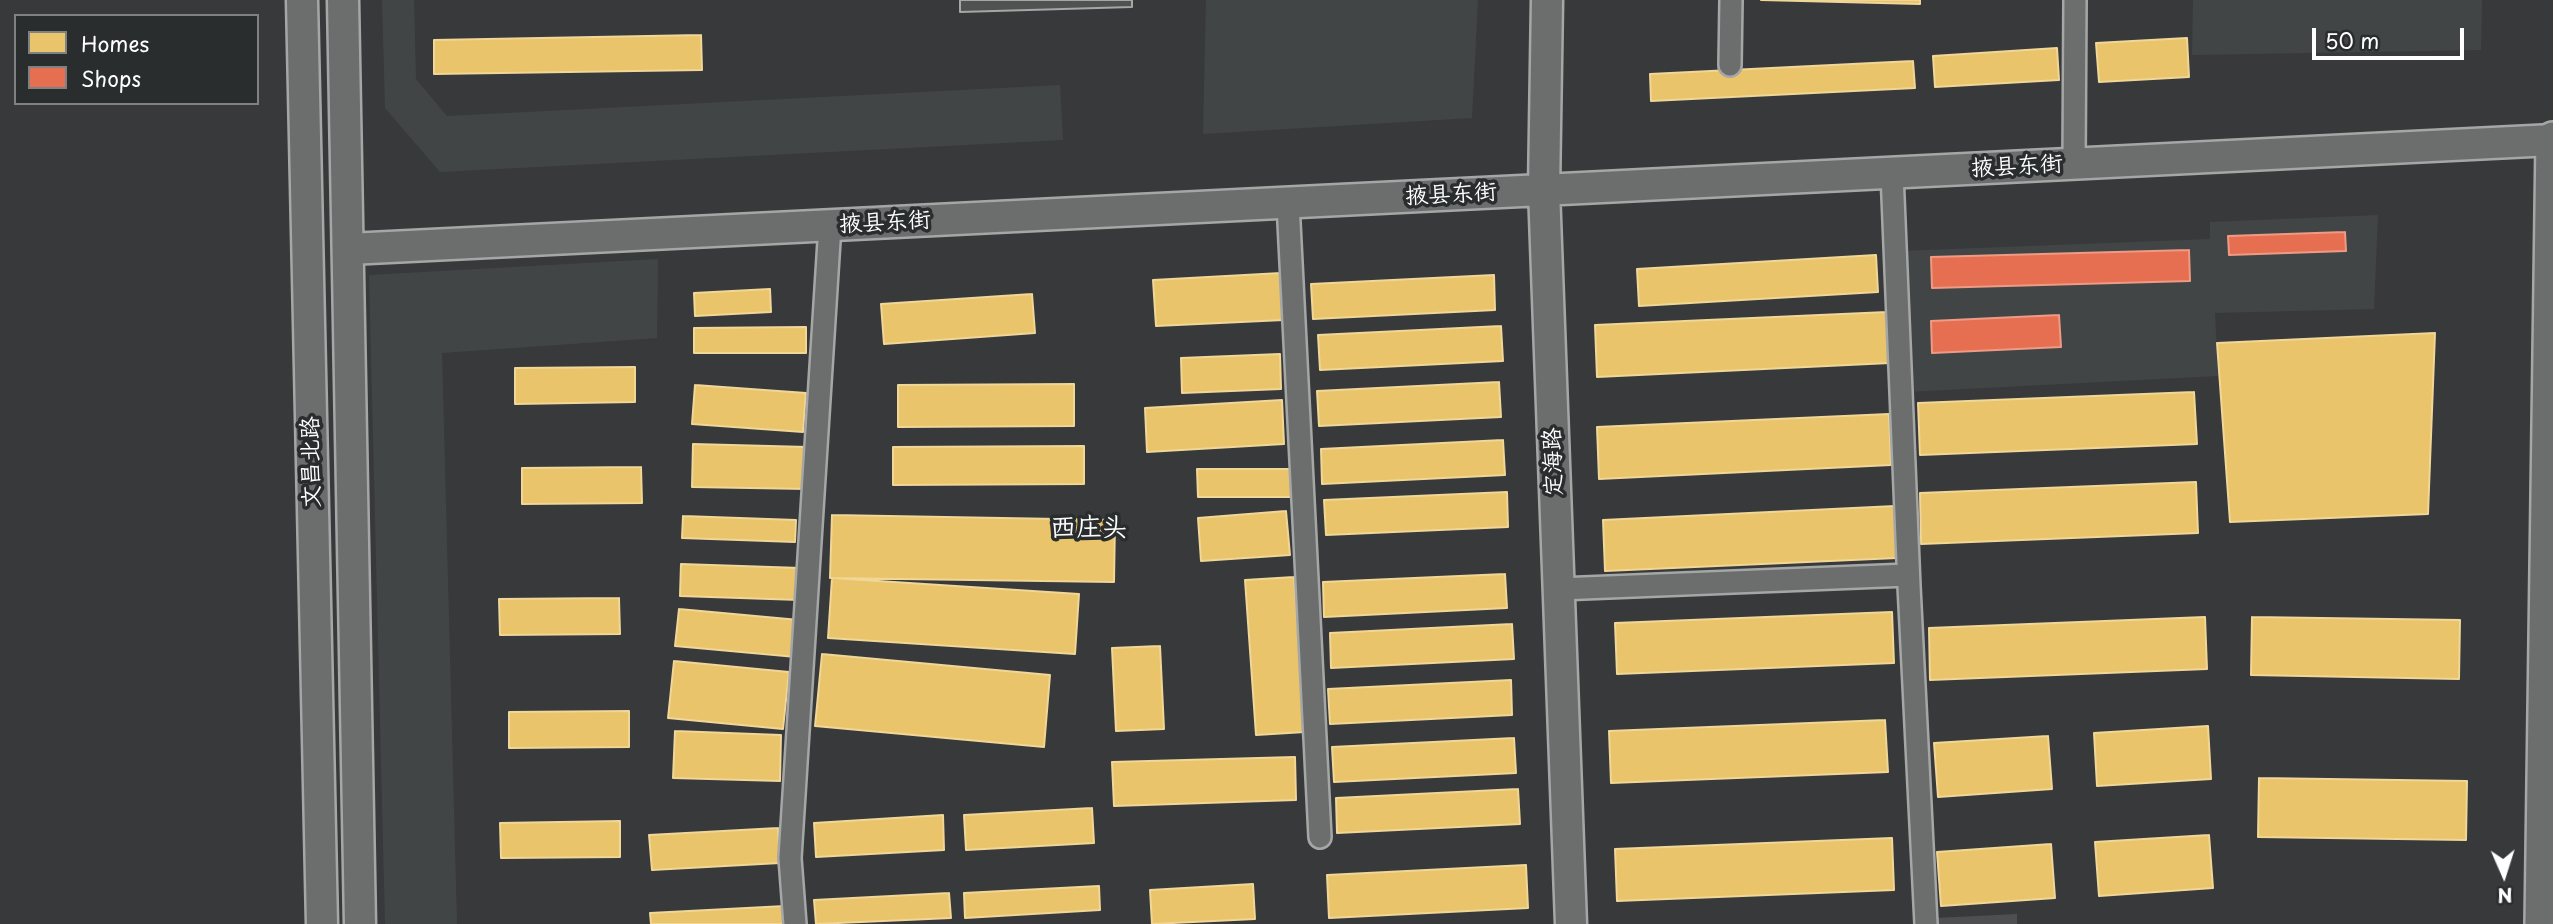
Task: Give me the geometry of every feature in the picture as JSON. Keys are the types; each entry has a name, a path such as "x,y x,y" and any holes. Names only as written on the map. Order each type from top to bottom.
{"main road":[{"name":"文昌北路","path":"302,0 322,924"},
{"name":"文昌北路","path":"343,0 360,924"},
{"name":"定海路","path":"1547,0 1544,190 1571,924"},
{"name":"掖县东街","path":"349,249 2553,140"},
{"path":"2542,924 2553,140"}],"street":[{"path":"1730,65 1731,0"},
{"path":"2074,164 2075,0"},
{"path":"1892,173 1908,575 1926,924"},
{"path":"1288,203 1320,837"},
{"path":"794,924 790,858 830,225"},
{"path":"1559,589 1908,575"}],"shaded area":[{"path":"382,0 414,0 416,79 447,116 1060,85 1063,140 440,172 385,108"},
{"path":"1206,0 1478,0 1472,118 1203,134"},
{"path":"2193,0 2482,0 2481,50 2192,55"},
{"path":"2378,215 2374,309 2215,313 2218,376 1906,392 1900,251 2210,239 2210,222"},
{"path":"658,259 657,338 442,353 457,924 385,924 369,275"},
{"path":"2017,914 2017,924 1935,924 1935,918"}],"building: Homes":[{"path":"1761,0 1920,0 1920,4"},
{"path":"701,35 702,70 434,74 434,40"},
{"path":"2187,38 2189,77 2099,82 2096,43"},
{"path":"2057,48 2059,80 1935,87 1933,56"},
{"path":"1913,61 1915,88 1651,101 1650,74"},
{"path":"1876,255 1878,292 1639,306 1637,269"},
{"path":"1281,273 1284,320 1156,326 1153,280"},
{"path":"1494,275 1495,310 1313,319 1311,284"},
{"path":"770,289 771,312 695,316 694,293"},
{"path":"1032,294 1035,333 884,344 881,304"},
{"path":"1887,312 1890,363 1597,377 1595,325"},
{"path":"1501,326 1503,361 1320,370 1318,335"},
{"path":"806,327 806,353 694,353 694,328"},
{"path":"2435,333 2428,514 2230,522 2217,343"},
{"path":"1280,354 1281,389 1182,393 1181,358"},
{"path":"635,367 635,402 515,404 515,368"},
{"path":"1499,382 1501,417 1319,426 1317,391"},
{"path":"1074,384 1074,426 898,427 898,385"},
{"path":"695,385 806,393 803,432 692,424"},
{"path":"2194,392 2197,444 1920,455 1918,403"},
{"path":"1282,400 1284,444 1147,452 1145,408"},
{"path":"1889,414 1891,465 1599,479 1597,427"},
{"path":"1503,440 1505,475 1322,484 1321,449"},
{"path":"693,444 808,447 807,489 692,487"},
{"path":"1084,446 1084,484 893,485 893,447"},
{"path":"641,467 642,503 522,504 522,468"},
{"path":"1197,469 1295,469 1294,497 1198,497"},
{"path":"2196,482 2198,533 1921,544 1920,493"},
{"path":"1507,492 1508,527 1326,535 1324,500"},
{"path":"1895,506 1897,558 1605,571 1603,520"},
{"path":"1286,511 1290,555 1201,561 1198,518"},
{"path":"832,515 1115,520 1114,582 830,578"},
{"path":"683,516 796,520 795,542 682,538"},
{"path":"681,564 801,568 800,600 680,596"},
{"path":"1505,574 1507,608 1324,617 1323,582"},
{"path":"1294,577 1305,732 1256,735 1245,580"},
{"path":"832,578 1079,594 1075,654 828,638"},
{"path":"619,598 620,634 500,635 499,599"},
{"path":"679,609 799,620 796,657 675,646"},
{"path":"1892,612 1894,663 1617,674 1615,623"},
{"path":"2205,617 2207,669 1930,680 1929,628"},
{"path":"2252,617 2460,620 2459,679 2251,675"},
{"path":"1512,624 1514,659 1331,668 1330,633"},
{"path":"1160,646 1164,729 1116,731 1112,648"},
{"path":"822,654 1050,675 1044,747 815,726"},
{"path":"674,661 789,672 783,729 668,718"},
{"path":"1511,680 1512,715 1330,724 1328,689"},
{"path":"629,711 629,747 509,748 509,712"},
{"path":"1885,720 1888,772 1611,783 1609,731"},
{"path":"2208,726 2211,779 2097,786 2094,733"},
{"path":"675,731 781,735 780,781 673,778"},
{"path":"2048,736 2052,789 1938,797 1934,743"},
{"path":"1514,738 1516,773 1334,782 1332,747"},
{"path":"1295,757 1296,800 1114,806 1112,762"},
{"path":"2259,778 2467,781 2466,840 2258,837"},
{"path":"1518,789 1520,824 1337,833 1336,798"},
{"path":"1092,808 1094,843 966,850 964,815"},
{"path":"943,815 944,850 816,857 814,823"},
{"path":"620,821 620,857 501,858 500,823"},
{"path":"778,828 780,863 652,870 649,835"},
{"path":"2209,835 2213,888 2099,896 2095,842"},
{"path":"1892,838 1894,890 1617,901 1615,849"},
{"path":"2051,844 2055,898 1941,906 1937,852"},
{"path":"1526,865 1528,908 1329,918 1327,875"},
{"path":"1253,884 1255,919 1152,924 1150,890"},
{"path":"1099,886 1100,910 965,918 964,893"},
{"path":"949,893 951,918 816,924 814,900"},
{"path":"785,906 786,924 651,924 650,913"}],"building: Shops":[{"path":"2345,232 2346,251 2229,255 2228,236"},
{"path":"2189,250 2190,281 1932,288 1931,257"},
{"path":"2059,315 2061,347 1932,353 1931,321"}],"building: Other":[{"path":"960,0 1132,0 1132,7 960,12"}],"district":[{"name":"西庄头","path":"1089,529"}]}
